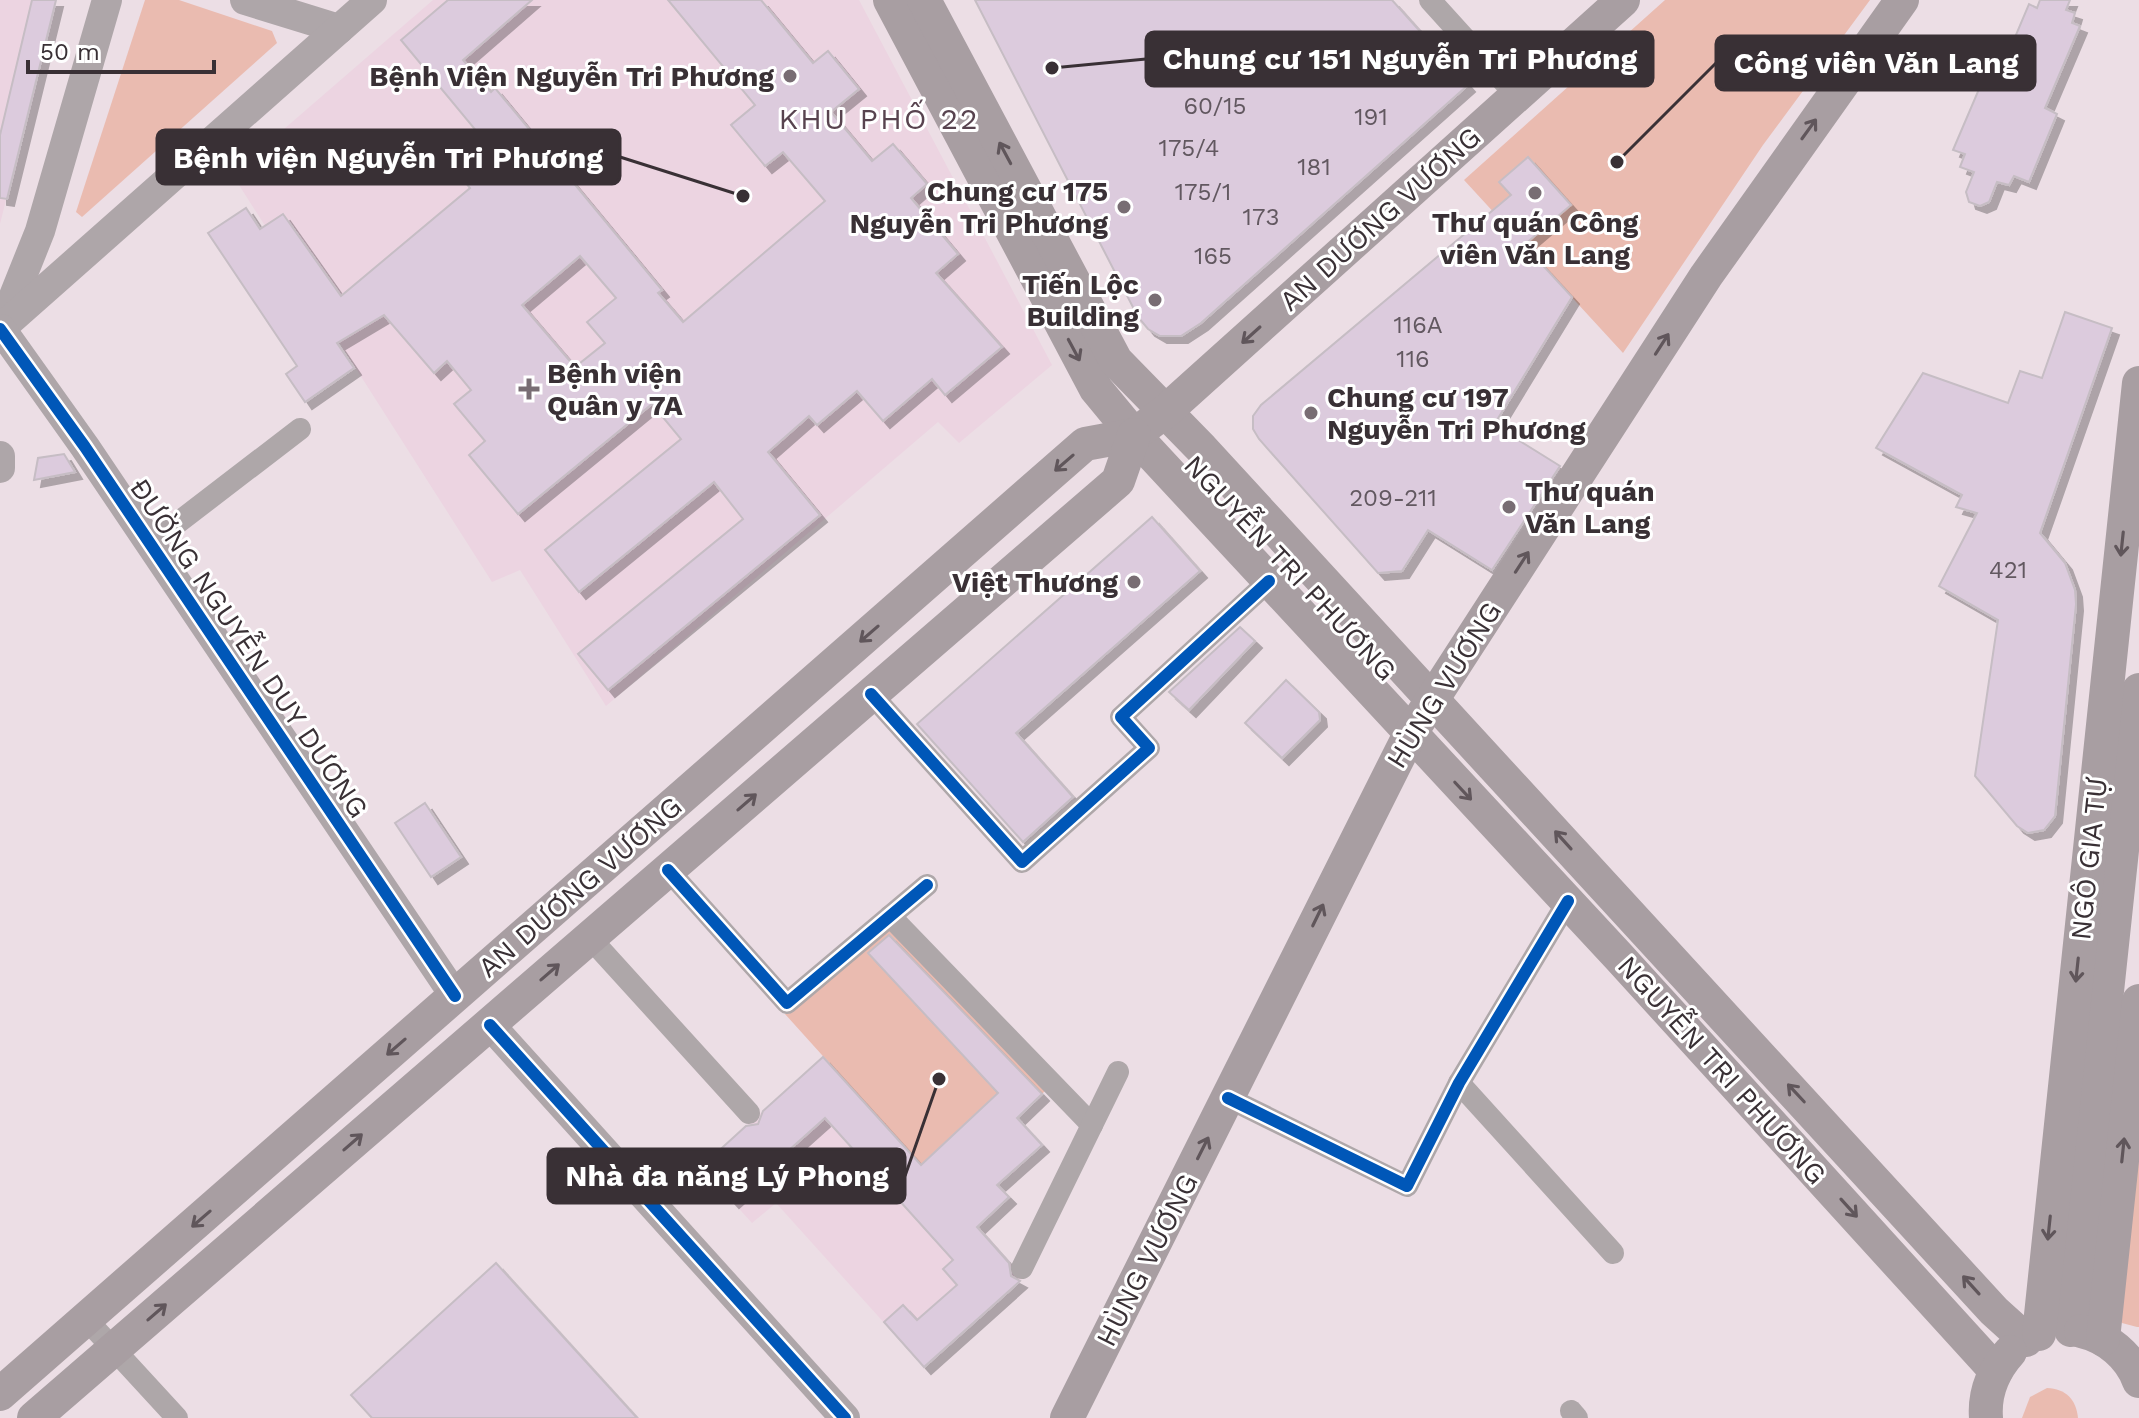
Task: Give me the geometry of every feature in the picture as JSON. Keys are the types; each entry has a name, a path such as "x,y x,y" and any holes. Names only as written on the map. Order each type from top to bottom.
{"main road":[{"name":"NGUYỄN TRI PHƯƠNG","path":"890,0 933,51 1116,361 1377,637 1984,1300 2060,1336 2124,1356 2139,1377"},
{"name":"NGUYỄN TRI PHƯƠNG","path":"924,0 933,51 1083,367 1134,435 1568,901 1996,1371"},
{"name":"AN DƯƠNG VƯƠNG","path":"0,1394 1085,444 1134,435 1166,411 1623,0"},
{"name":"HÙNG VƯƠNG","path":"1067,1418 1410,734 1706,276 1902,0"},
{"name":"NGÔ GIA TỰ","path":"2060,1336 2118,731 2139,383"},
{"name":"AN DƯƠNG VƯƠNG","path":"34,1418 1118,481 1134,435"},
{"path":"1354,673 1377,637"},
{"name":"NGÔ GIA TỰ","path":"2118,731 2139,690"},
{"name":"NGÔ GIA TỰ","path":"2060,1336 2135,771 2118,731"},
{"path":"1568,901 1596,875"},
{"path":"561,904 590,938"},
{"path":"455,996 490,1025"},
{"path":"1986,1418 1987,1391 2009,1353 2060,1336 2139,1001"}],"street":[{"path":"0,330 40,231 107,0"},
{"path":"245,0 339,29"},
{"path":"0,330 372,0"},
{"path":"1430,0 1516,95"},
{"name":"ĐƯỜNG NGUYỄN DUY DƯƠNG","path":"0,330 150,544 455,996"},
{"path":"150,544 300,429"},
{"path":"0,456 0,468"},
{"path":"871,694 1022,862 1149,748 1121,717 1269,581"},
{"path":"668,870 787,1003 927,885"},
{"path":"1228,1098 1407,1186 1459,1083 1568,901"},
{"path":"890,916 1092,1125"},
{"path":"590,938 749,1113"},
{"path":"490,1025 845,1418"},
{"path":"1022,1268 1118,1072"},
{"path":"1459,1083 1613,1253"},
{"path":"86,1319 177,1418"}],"shaded area":[{"path":"0,0 56,0 0,224"},
{"path":"145,0 179,0 272,31 277,43 82,217 76,212"},
{"path":"433,0 859,0 1052,365 959,443 938,422 606,706 520,570 492,582 232,174"},
{"path":"1665,0 1870,0 1763,145 1623,353 1464,180"},
{"path":"890,927 1046,1090 1017,1118 1042,1145 998,1185 1009,1197 977,1227 785,1014"},
{"path":"823,1057 1023,1278 924,1367 776,1203 752,1223 701,1167"},
{"path":"2139,1135 2137,1327 2122,1323 2119,1318"},
{"path":"2047,1388 2060,1390 2069,1396 2078,1418 2022,1418 2030,1397"}],"building":[{"path":"32,0 56,0 7,199 0,198 0,135"},
{"path":"448,0 532,0 463,60 491,92 495,88 662,290 658,293 683,322 825,201 783,152 765,166 731,125 755,105 668,0 761,0 813,63 828,51 859,89 831,112 872,161 893,144 927,184 911,198 958,254 936,273 1002,347 945,395 932,379 883,421 857,391 817,425 809,416 768,452 820,515 608,690 578,654 743,519 714,482 579,592 545,550 681,439 652,404 518,514 469,455 485,441 454,404 471,390 447,361 434,373 384,315 337,343 354,368 305,402 286,374 297,366 208,233 246,208 260,229 283,214 341,296 470,188 461,177 493,151 401,40","holes":["580,256 616,298 587,322 605,343 575,367 522,305"]},
{"path":"975,0 1392,0 1468,85 1201,323 1181,336 1160,336 1148,329 1138,317"},
{"path":"2040,0 2070,0 2066,10 2075,13 2072,23 2080,26 2045,108 2057,114 2029,182 2014,176 2009,185 1997,182 1989,202 1980,206 1969,202 1966,192 1974,172 1960,167 1965,154 1953,150 1982,82 1994,87 2029,4 2037,8"},
{"path":"1528,157 1571,205 1524,245 1572,297 1494,425 1560,466 1492,570 1428,530 1402,571 1378,573 1259,439 1253,429 1253,416 1261,405 1511,195 1499,182"},
{"path":"2065,312 2112,328 2040,533 2065,563 2075,590 2076,604 2055,816 2044,830 2028,833 2017,826 1975,776 1998,620 1939,586 1977,513 1956,507 1962,495 1876,448 1923,373 2008,403 2020,371 2042,378"},
{"path":"64,454 75,472 34,480 38,458"},
{"path":"1152,517 1200,571 1016,733 1073,797 1023,842 917,724"},
{"path":"1240,627 1255,641 1189,710 1169,692"},
{"path":"1286,680 1319,712 1320,720 1282,758 1245,723"},
{"path":"425,803 461,857 431,877 395,823"},
{"path":"889,935 1042,1094 1017,1118 1042,1145 997,1185 1009,1197 977,1227 1009,1263 1011,1276 1020,1281 924,1367 884,1322 903,1305 917,1320 957,1285 943,1269 953,1260 825,1118 732,1201 701,1167 746,1126 758,1124 763,1111 823,1057 921,1165 998,1093 868,953"},
{"path":"496,1263 637,1418 372,1418 351,1395"}],"cycle path":[{"path":"0,329 85,447 455,996"},
{"path":"871,694 1022,862 1149,748 1121,717 1269,581"},
{"path":"668,870 787,1003 927,885"},
{"path":"1228,1098 1407,1186 1459,1083 1568,901"},
{"path":"490,1025 845,1418"}],"place":[{"name":"Chung cư 151 Nguyễn Tri Phương","path":"1052,68"},
{"name":"Bệnh Viện Nguyễn Tri Phương","path":"790,76"},
{"name":"Công viên Văn Lang","path":"1617,162"},
{"name":"Thư quán Công viên Văn Lang","path":"1535,193"},
{"name":"Bệnh viện Nguyễn Tri Phương","path":"743,196"},
{"name":"Chung cư 175 Nguyễn Tri Phương","path":"1124,207"},
{"name":"Tiến Lộc Building","path":"1155,300"},
{"name":"Bệnh viện Quân y 7A","path":"529,389"},
{"name":"Chung cư 197 Nguyễn Tri Phương","path":"1311,413"},
{"name":"Thư quán Văn Lang","path":"1509,507"},
{"name":"Việt Thương","path":"1134,582"},
{"name":"Nhà đa năng Lý Phong","path":"939,1079"}],"district":[{"name":"KHU PHỐ 22","path":"879,118"}]}
